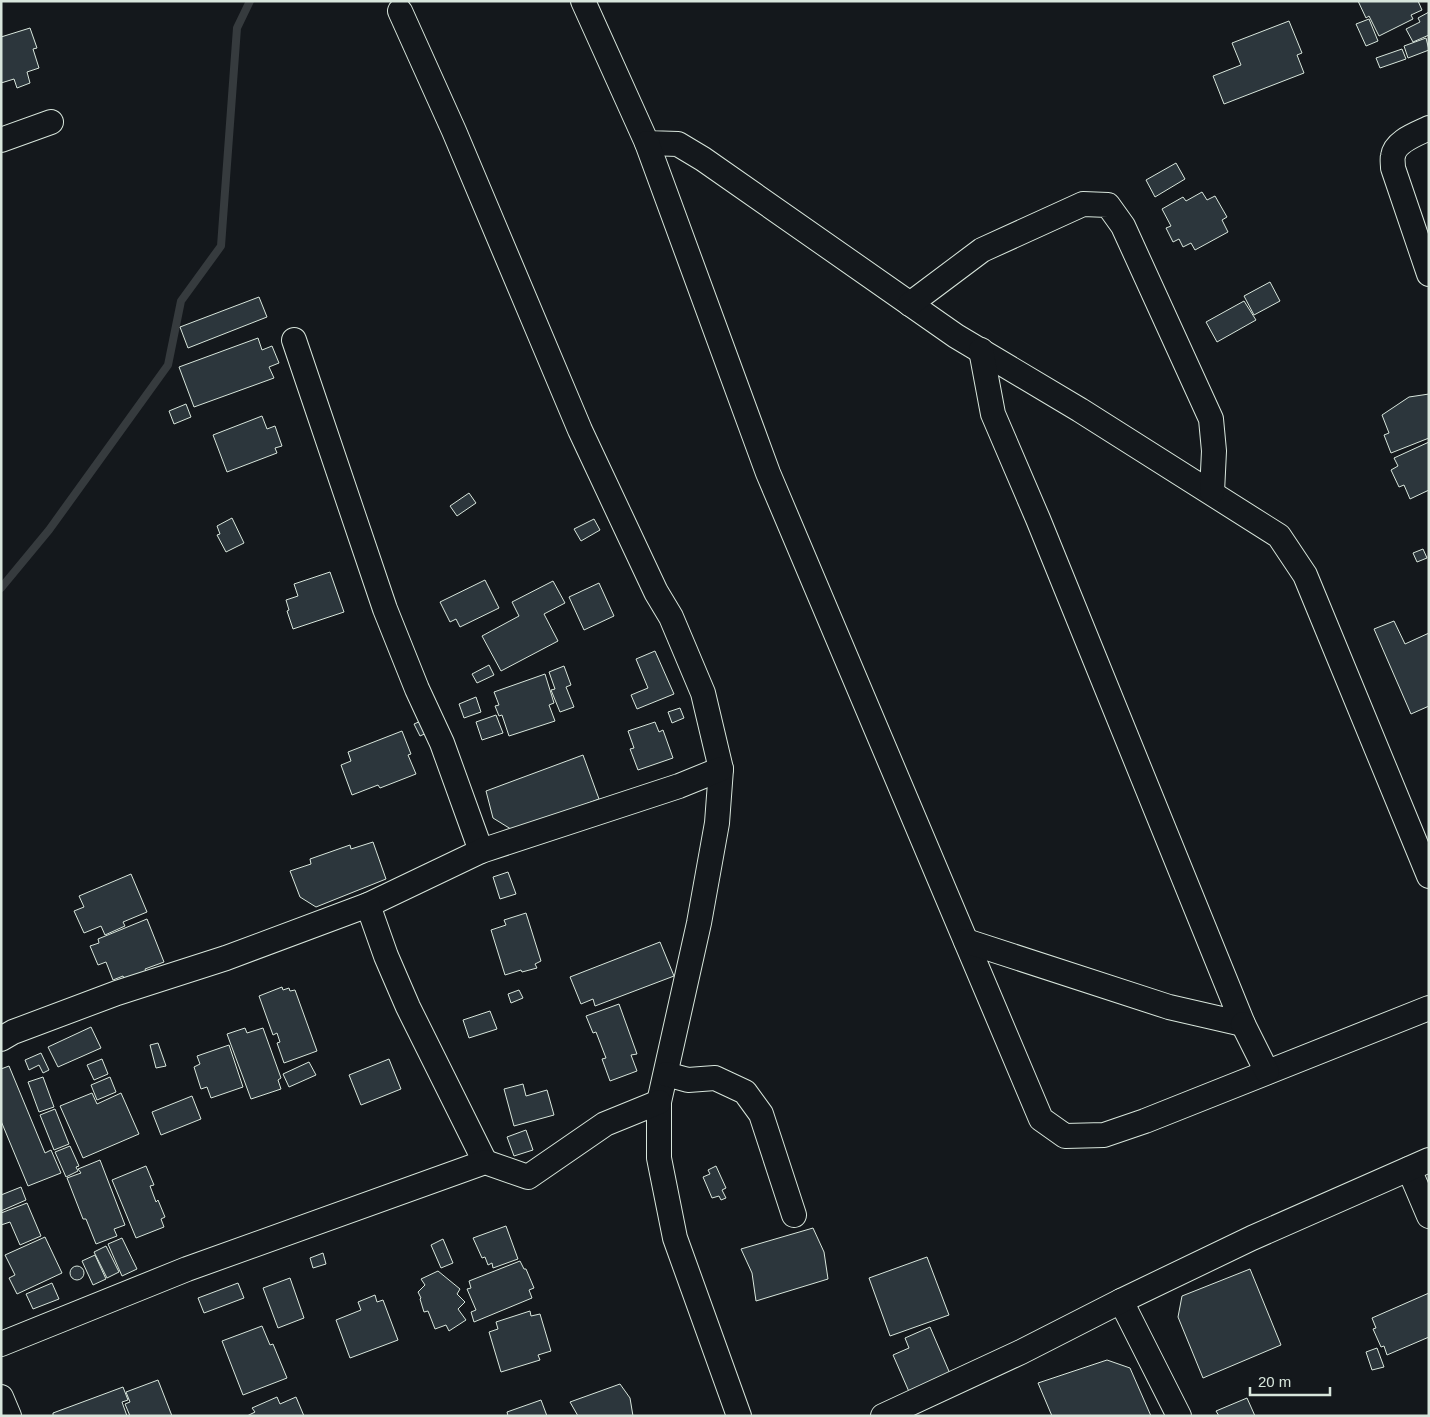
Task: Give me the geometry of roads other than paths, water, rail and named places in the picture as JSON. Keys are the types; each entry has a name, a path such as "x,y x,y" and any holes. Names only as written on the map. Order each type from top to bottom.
{"street":[{"path":"583,1 647,143 768,473 1041,1119 1065,1136 1104,1135 1145,1121 1429,1008"},
{"path":"400,10 458,140 580,430 656,592 671,616 702,693 721,769 717,822 700,923 659,1102 659,1158 675,1238 739,1416"},
{"path":"1,140 51,122"},
{"path":"1429,128 1405,140 1396,148 1392,155 1392,168 1429,274"},
{"path":"647,143 678,144 704,159 956,336 1080,410 1279,536 1305,574 1429,876"},
{"path":"910,304 982,250 1083,204 1108,205 1123,226 1211,419 1214,451 1212,492"},
{"path":"294,340 385,610 416,689 442,743 481,851"},
{"path":"981,350 993,414 1243,1024 1267,1072"},
{"path":"1,1039 117,993 226,958 368,905 481,851 679,786 721,769"},
{"path":"368,905 386,956 408,1007 485,1162"},
{"path":"966,941 1169,1007 1243,1024"},
{"path":"666,1074 688,1080 716,1078 745,1092 761,1114 794,1215"},
{"path":"1,1344 186,1269 485,1162 528,1177 605,1124 659,1102"},
{"path":"883,1416 1021,1352 1252,1238 1419,1165 1429,1216"},
{"path":"1121,1301 1179,1416"},
{"path":"1,1397 9,1416"}],"waterway":[{"path":"1,588 49,530 168,365 181,301 221,246 237,28 250,1"}]}
